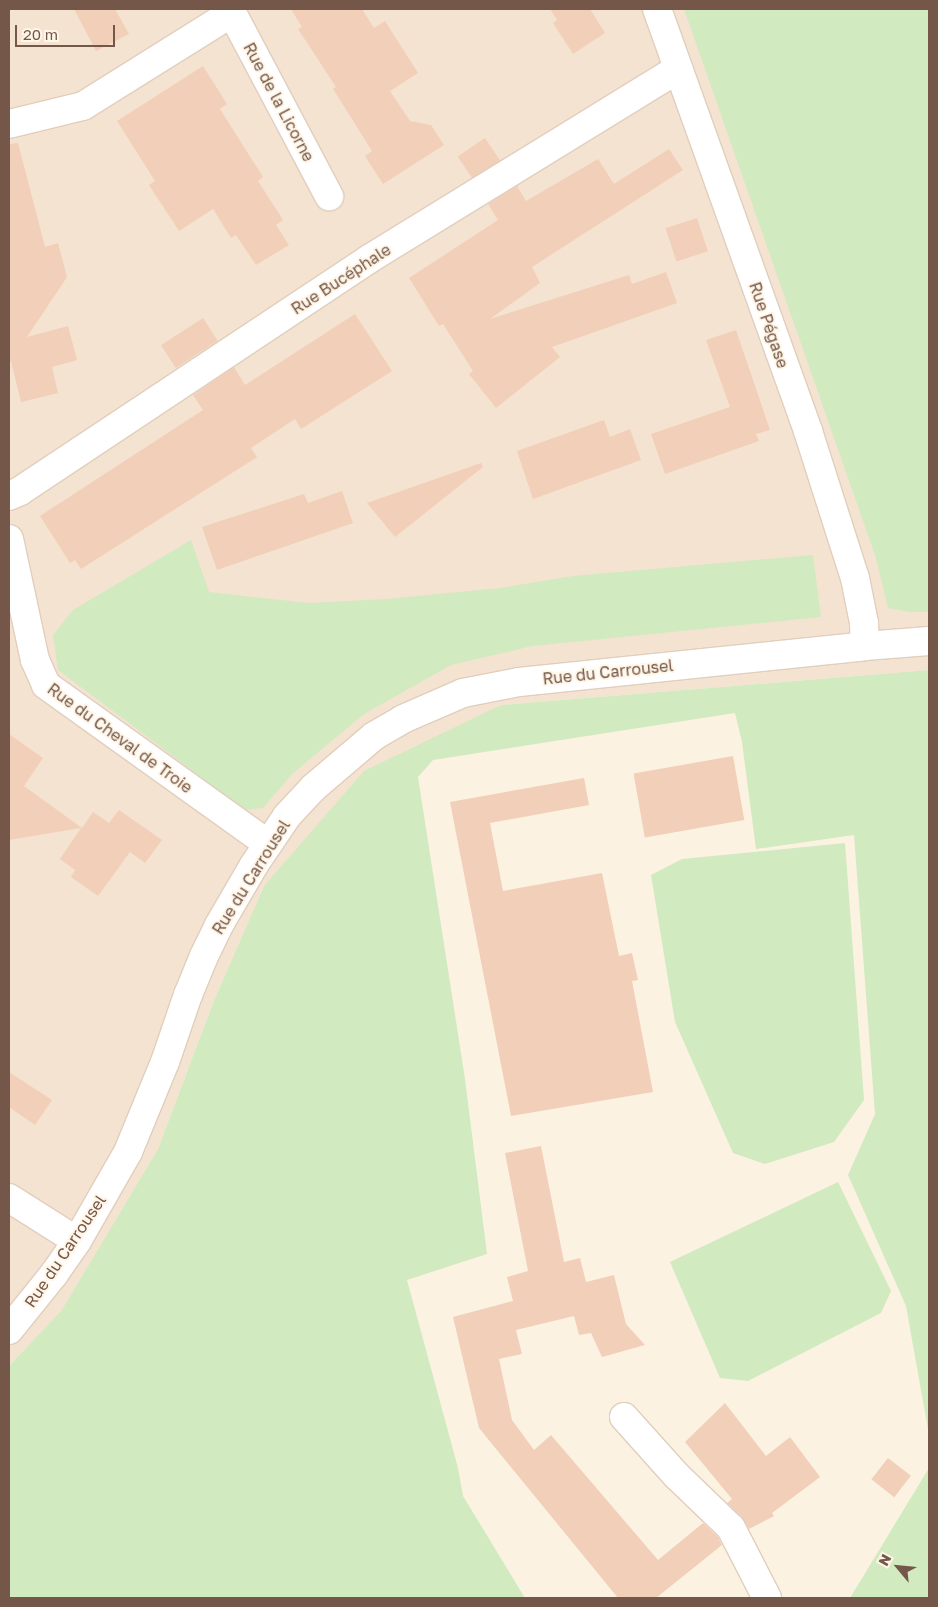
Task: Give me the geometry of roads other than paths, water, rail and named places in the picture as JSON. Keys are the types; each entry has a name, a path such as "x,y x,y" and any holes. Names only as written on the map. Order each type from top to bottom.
{"street":[{"name":"Rue Pégase","path":"657,9 811,440 855,578 864,623 865,646"},
{"path":"9,124 83,106 231,11"},
{"name":"Rue de la Licorne","path":"231,11 329,196"},
{"name":"Rue Bucéphale","path":"9,496 20,491 369,259 678,69"},
{"name":"Rue du Cheval de Troie","path":"9,539 35,660 46,685 268,844"},
{"name":"Rue du Carrousel","path":"9,1330 54,1274 76,1241 132,1143 165,1062 188,995 219,925 268,844 287,816 313,788 374,736 403,719 463,693 519,682 929,641"},
{"path":"9,1198 76,1241"},
{"path":"624,1417 677,1476 731,1528 767,1598"}]}
